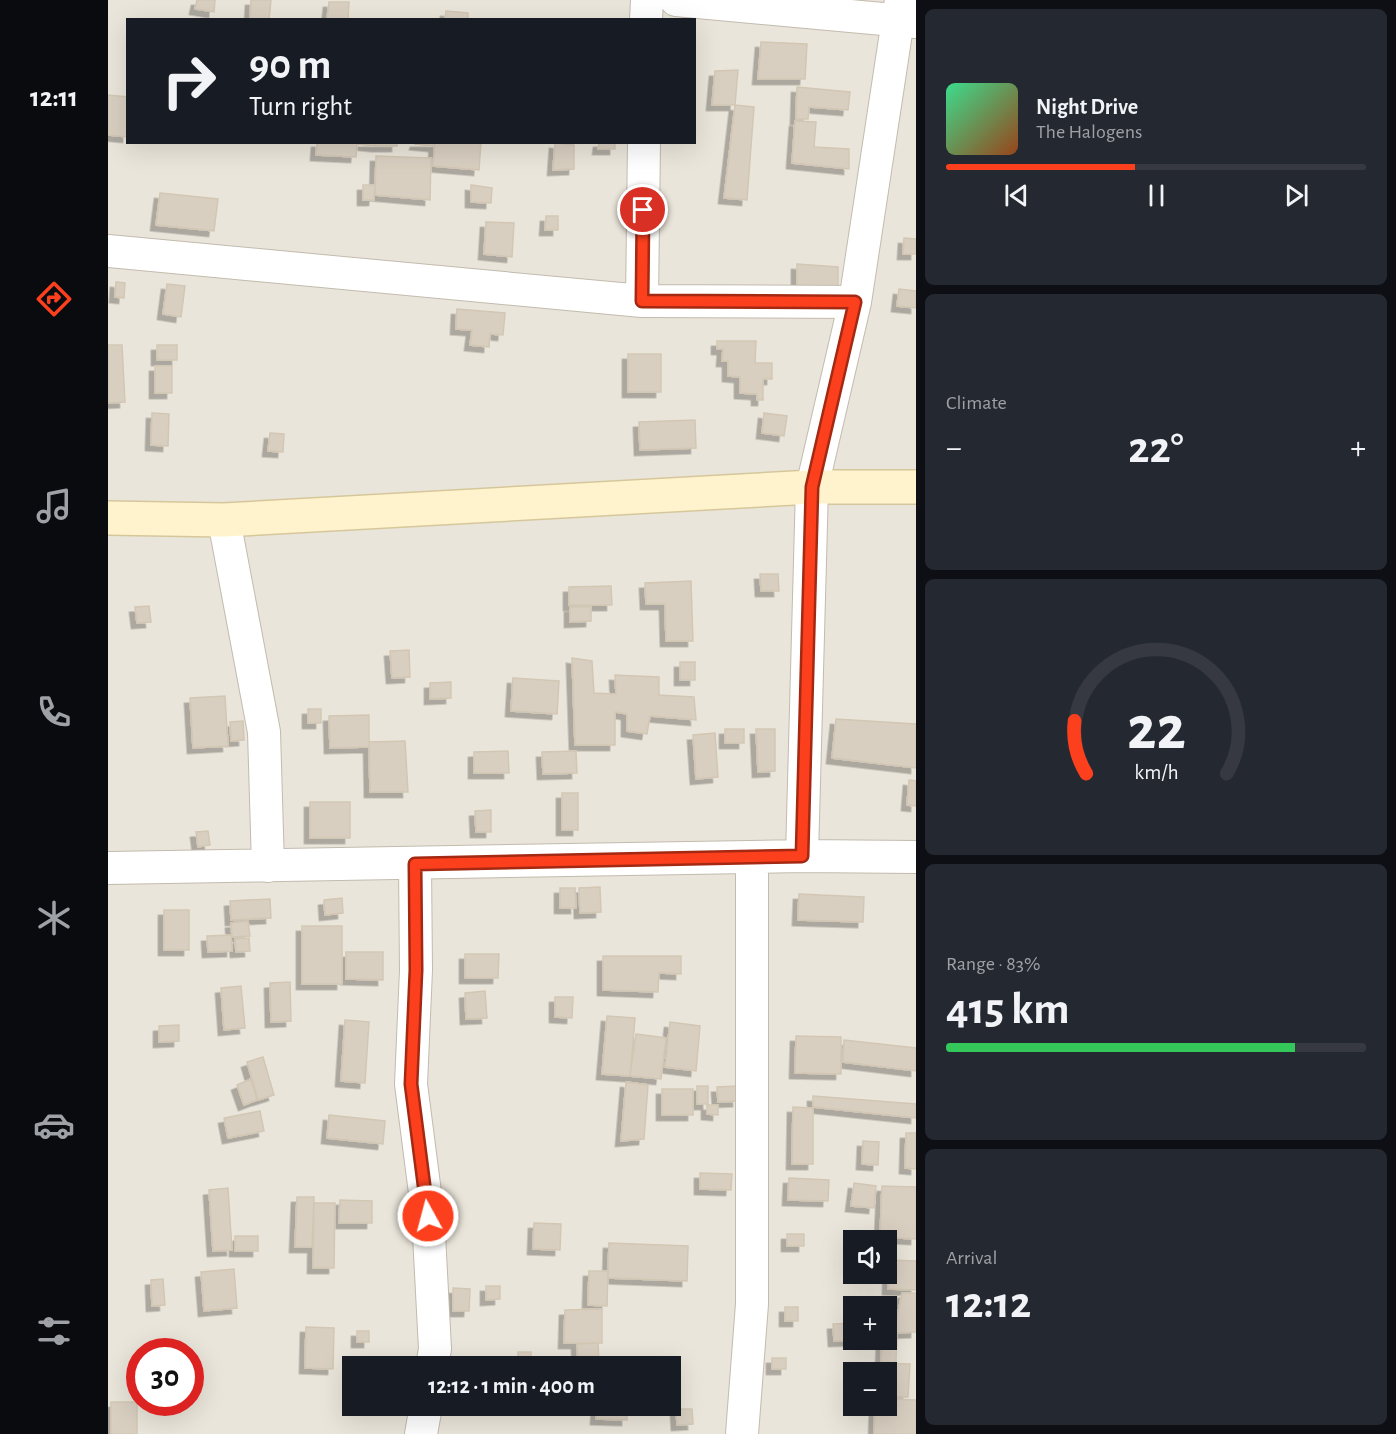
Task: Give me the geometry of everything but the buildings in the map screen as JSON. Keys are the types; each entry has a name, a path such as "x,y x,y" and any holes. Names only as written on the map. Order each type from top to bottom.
{"street":[{"path":"646,18 647,0"},
{"path":"676,0 906,14 855,302 812,487 802,856"},
{"path":"642,301 644,144"},
{"path":"108,251 642,301 855,302"},
{"path":"108,518 224,520 812,487 916,487"},
{"path":"224,520 264,732 268,866"},
{"path":"108,868 802,856 916,857"},
{"path":"742,1434 752,1304 752,858"},
{"path":"415,864 416,970 411,1084 428,1216 434,1356"},
{"path":"421,1434 424,1416"}],"shaded area":[{"path":"108,0 916,0 916,1434 108,1434"}],"route":[{"path":"428,1216 411,1084 416,970 415,864 802,856 812,487 855,302 642,301 643,210"}]}
